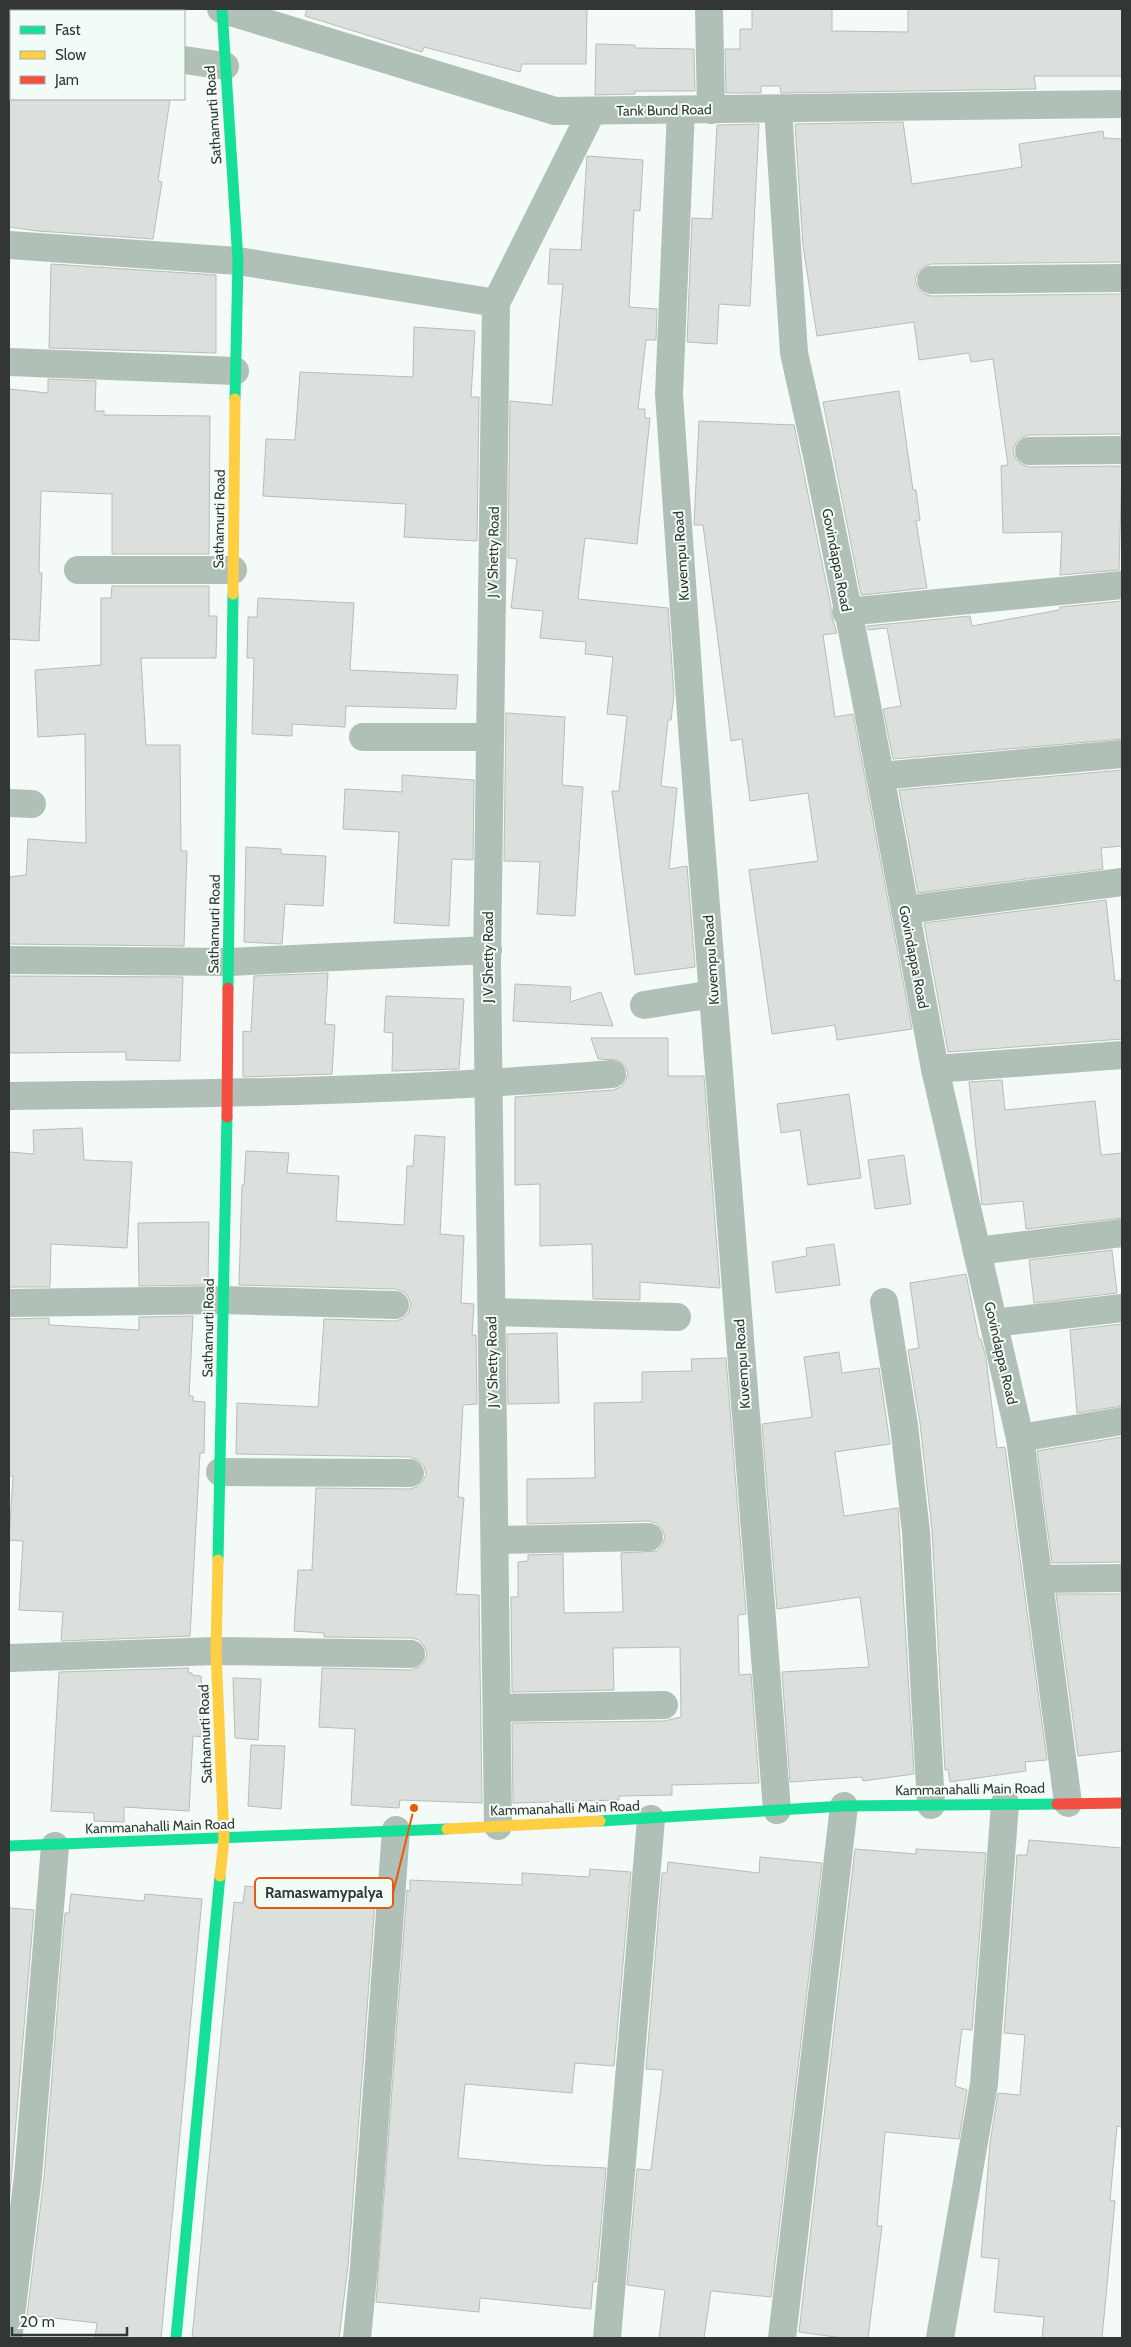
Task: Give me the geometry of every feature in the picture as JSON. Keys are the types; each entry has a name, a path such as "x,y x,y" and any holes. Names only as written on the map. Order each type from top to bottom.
{"street":[{"name":"Tank Bund Road","path":"221,9 540,108 555,111 1122,104"},
{"name":"Sathamurti Road","path":"176,2338 224,1839 216,1651 227,1094 235,371 238,261 221,9"},
{"path":"709,9 711,110"},
{"path":"185,60 225,66"},
{"name":"Govindappa Road","path":"778,109 794,354 817,456 935,1069 1020,1438 1068,1803"},
{"name":"Kuvempu Road","path":"681,110 669,394 713,994 777,1810"},
{"name":"J V Shetty Road","path":"498,1826 488,1085 490,737 496,303 592,111"},
{"path":"9,245 238,261 496,303"},
{"path":"931,280 1122,278"},
{"path":"9,362 235,371"},
{"path":"1029,451 1122,450"},
{"path":"78,570 233,570"},
{"path":"846,612 1122,585"},
{"path":"363,737 490,737"},
{"path":"880,776 1122,754"},
{"path":"905,910 1122,882"},
{"path":"9,960 229,962 488,950"},
{"path":"644,1004 713,994"},
{"path":"935,1069 1122,1055"},
{"path":"9,1096 227,1094 488,1085 612,1074"},
{"path":"978,1251 1122,1233"},
{"path":"9,1303 223,1300 395,1305"},
{"path":"884,1302 904,1425 916,1532 931,1805"},
{"path":"994,1323 1122,1308"},
{"path":"492,1312 676,1317"},
{"path":"1020,1438 1122,1421"},
{"path":"220,1472 410,1473"},
{"path":"495,1540 649,1537"},
{"path":"1039,1579 1122,1578"},
{"path":"9,1658 216,1651 411,1654"},
{"path":"497,1708 664,1705"},
{"path":"940,2338 984,2084 1005,1803"},
{"name":"Kammanahalli Main Road","path":"9,1846 224,1839 651,1819 844,1806 1005,1803 1122,1804"},
{"path":"782,2338 844,1806"},
{"path":"607,2338 651,1819"},
{"path":"357,2338 364,2267 396,1830"},
{"path":"9,2332 19,2175 55,1846"}],"building":[{"path":"307,9 587,9 586,64 522,64 520,72 424,47 422,52 305,16"},
{"path":"752,9 832,9 832,31 908,32 908,9 1122,9 1122,76 1034,76 1036,89 781,93 780,86 761,86 761,93 726,93 725,49 740,49 740,29 752,29"},
{"path":"596,44 635,45 635,48 694,49 695,91 635,91 635,94 595,95"},
{"path":"9,99 170,100 158,181 162,182 153,239 38,231 9,227"},
{"path":"903,122 912,184 1022,167 1019,144 1103,131 1104,138 1122,139 1122,262 931,264 923,267 918,272 915,280 918,288 924,294 931,296 1122,294 1122,434 1029,435 1021,438 1016,443 1013,451 1016,459 1021,464 1029,467 1122,466 1119,570 1060,575 1062,532 1003,533 1001,466 1008,465 993,359 971,362 969,353 919,360 914,322 817,336 803,246 795,124"},
{"path":"759,124 750,306 719,304 717,344 687,342 692,218 712,219 717,125"},
{"path":"587,156 643,160 640,211 634,210 629,307 657,309 656,340 646,340 638,409 645,409 645,418 650,418 637,544 585,538 578,599 668,608 674,695 671,720 668,720 661,786 677,788 669,869 687,866 695,967 635,975 612,791 619,791 627,716 607,714 613,657 585,654 586,642 540,638 543,611 511,608 517,559 508,558 510,401 552,405 563,284 548,284 550,249 581,250"},
{"path":"51,264 216,275 216,353 49,348"},
{"path":"414,327 475,331 471,397 479,397 477,541 404,537 406,504 263,496 266,439 295,440 300,372 413,377"},
{"path":"48,379 96,381 95,411 104,411 104,415 210,416 209,554 112,554 112,494 41,491 39,573 42,573 39,641 9,639 9,389 48,393"},
{"path":"899,391 913,490 916,490 920,520 916,521 927,588 861,595 823,402"},
{"path":"699,421 794,425 831,614 837,633 823,635 835,717 853,714 912,1029 837,1040 835,1025 772,1034 749,870 818,861 808,793 750,801 742,739 731,741 703,525 694,525"},
{"path":"112,586 209,586 209,616 217,616 216,658 141,658 146,745 180,745 181,851 187,851 184,946 9,944 9,877 26,875 28,839 86,843 85,734 38,737 35,670 101,665 101,598 111,598"},
{"path":"258,598 354,603 350,670 458,675 456,709 346,706 345,727 292,724 292,736 252,734 254,658 247,658 248,617 257,617"},
{"path":"1122,601 1122,739 893,759 883,709 901,706 887,628 868,630 867,626 970,616 972,626 1059,610 1060,607"},
{"path":"506,713 565,717 562,785 583,787 575,916 537,914 540,862 504,861"},
{"path":"1122,770 1122,846 1101,848 1103,869 918,893 899,790"},
{"path":"402,775 474,780 473,860 452,859 449,926 394,923 399,832 343,829 345,789 402,792"},
{"path":"246,847 281,849 281,854 326,856 323,906 285,904 282,944 244,942"},
{"path":"1106,900 1115,981 1122,980 1122,1039 948,1052 924,923"},
{"path":"328,973 325,1024 335,1025 332,1074 243,1077 243,1031 251,1032 254,976"},
{"path":"9,976 183,977 180,1061 126,1060 126,1052 9,1053"},
{"path":"515,984 571,987 570,1002 601,992 613,1026 513,1021"},
{"path":"386,996 464,999 459,1069 392,1071 393,1033 384,1032"},
{"path":"591,1038 668,1038 668,1076 704,1076 720,1288 640,1282 640,1300 593,1299 592,1244 540,1246 540,1184 515,1185 515,1097 613,1090 621,1087 628,1073 625,1066 618,1060 598,1059"},
{"path":"1002,1080 1005,1110 1095,1101 1101,1155 1122,1153 1122,1218 1026,1229 1023,1201 982,1205 969,1082"},
{"path":"849,1094 861,1178 808,1185 800,1130 781,1133 777,1104"},
{"path":"82,1128 84,1160 132,1162 127,1248 51,1244 50,1287 9,1287 9,1152 34,1154 33,1130"},
{"path":"415,1135 445,1137 440,1234 464,1236 461,1303 474,1304 472,1335 476,1335 477,1404 463,1405 458,1497 464,1498 456,1594 479,1595 482,1803 400,1800 399,1808 351,1805 355,1729 319,1727 322,1668 411,1670 419,1667 424,1662 427,1654 424,1646 419,1640 412,1638 324,1637 324,1633 294,1631 298,1570 312,1570 316,1488 410,1489 417,1487 423,1481 426,1474 424,1466 418,1460 410,1457 236,1454 237,1403 318,1407 324,1319 395,1321 402,1319 408,1314 411,1305 409,1298 404,1292 395,1289 239,1285 242,1185 244,1185 246,1151 289,1153 287,1173 339,1176 336,1221 404,1225 407,1166 413,1166"},
{"path":"904,1155 911,1204 875,1209 868,1160"},
{"path":"209,1222 208,1285 139,1286 138,1223"},
{"path":"834,1244 840,1285 776,1293 772,1262 807,1256 806,1248"},
{"path":"1112,1250 1117,1293 1034,1303 1029,1260"},
{"path":"966,1274 979,1339 981,1339 986,1358 997,1448 1005,1447 1047,1760 1025,1762 1026,1771 950,1782 948,1769 945,1770 932,1530 920,1423 908,1350 919,1348 910,1283"},
{"path":"193,1316 189,1396 193,1396 193,1401 205,1402 204,1453 200,1453 190,1636 61,1641 63,1612 19,1610 23,1541 9,1540 13,1476 9,1476 9,1319 49,1318 49,1325 139,1330 139,1317"},
{"path":"1122,1324 1122,1406 1077,1413 1070,1330"},
{"path":"557,1333 559,1403 508,1404 507,1334"},
{"path":"839,1352 842,1373 879,1368 890,1444 835,1452 844,1516 898,1508 914,1774 863,1781 862,1777 790,1782 782,1672 869,1667 860,1597 777,1609 762,1424 812,1417 804,1357"},
{"path":"726,1358 746,1614 738,1615 739,1675 751,1674 759,1783 672,1785 672,1795 619,1796 619,1800 513,1803 512,1723 664,1721 681,1717 680,1647 613,1648 614,1690 512,1692 511,1597 518,1597 518,1562 528,1561 528,1555 563,1554 564,1613 623,1612 621,1553 657,1551 665,1537 662,1529 656,1523 649,1521 527,1524 527,1479 595,1478 594,1403 642,1402 642,1372 692,1371 691,1359"},
{"path":"1122,1437 1122,1562 1052,1563 1037,1451"},
{"path":"1056,1594 1122,1594 1122,1751 1078,1756"},
{"path":"189,1668 188,1673 201,1676 204,1737 193,1736 189,1811 124,1807 124,1822 94,1821 94,1813 51,1811 59,1672"},
{"path":"233,1678 261,1679 258,1740 235,1738"},
{"path":"251,1745 285,1746 281,1809 248,1806"},
{"path":"1029,1840 1122,1848 1122,2127 1117,2126 1110,2200 1115,2201 1102,2338 1042,2338 1044,2317 994,2312 999,2259 981,2257 990,2143 998,2093 1020,2095 1025,2035 1004,2033 1017,1855 1027,1855"},
{"path":"855,1849 916,1854 916,1849 986,1853 972,2030 962,2029 955,2086 967,2090 959,2139 885,2132 877,2226 882,2226 868,2338 843,2338 799,2332"},
{"path":"760,1857 822,1863 771,2297 711,2291 704,2338 659,2338 665,2290 627,2285 637,2169 651,2170 663,2070 646,2069 662,1873 667,1873 668,1862 759,1873"},
{"path":"590,1869 631,1872 614,2066 575,2063 572,2093 465,2084 458,2158 606,2168 596,2282 593,2281 591,2309 480,2298 479,2312 376,2302 407,1890 410,1891 410,1880 522,1885 522,1873 589,1877"},
{"path":"312,1881 376,1888 348,2266 339,2338 192,2338 234,1902 243,1903 245,1886 311,1892"},
{"path":"71,1894 144,1901 145,1894 202,1899 161,2338 95,2338 97,2323 27,2315 44,2177 65,1913 69,1913"},
{"path":"9,1908 34,1910 9,2205"}],"traffic: fast":[{"path":"222,9 238,261 235,399"},
{"path":"228,988 233,594"},
{"path":"218,1560 227,1117"},
{"path":"600,1821 844,1806 1057,1804"},
{"path":"9,1846 447,1829"},
{"path":"176,2338 220,1876"}],"traffic: slow":[{"path":"233,594 235,399"},
{"path":"218,1560 216,1651 224,1839 220,1876"},
{"path":"447,1829 600,1821"}],"traffic: jam":[{"path":"227,1117 228,988"},
{"path":"1057,1804 1122,1803"}],"place":[{"name":"Ramaswamypalya","path":"414,1808"}]}
